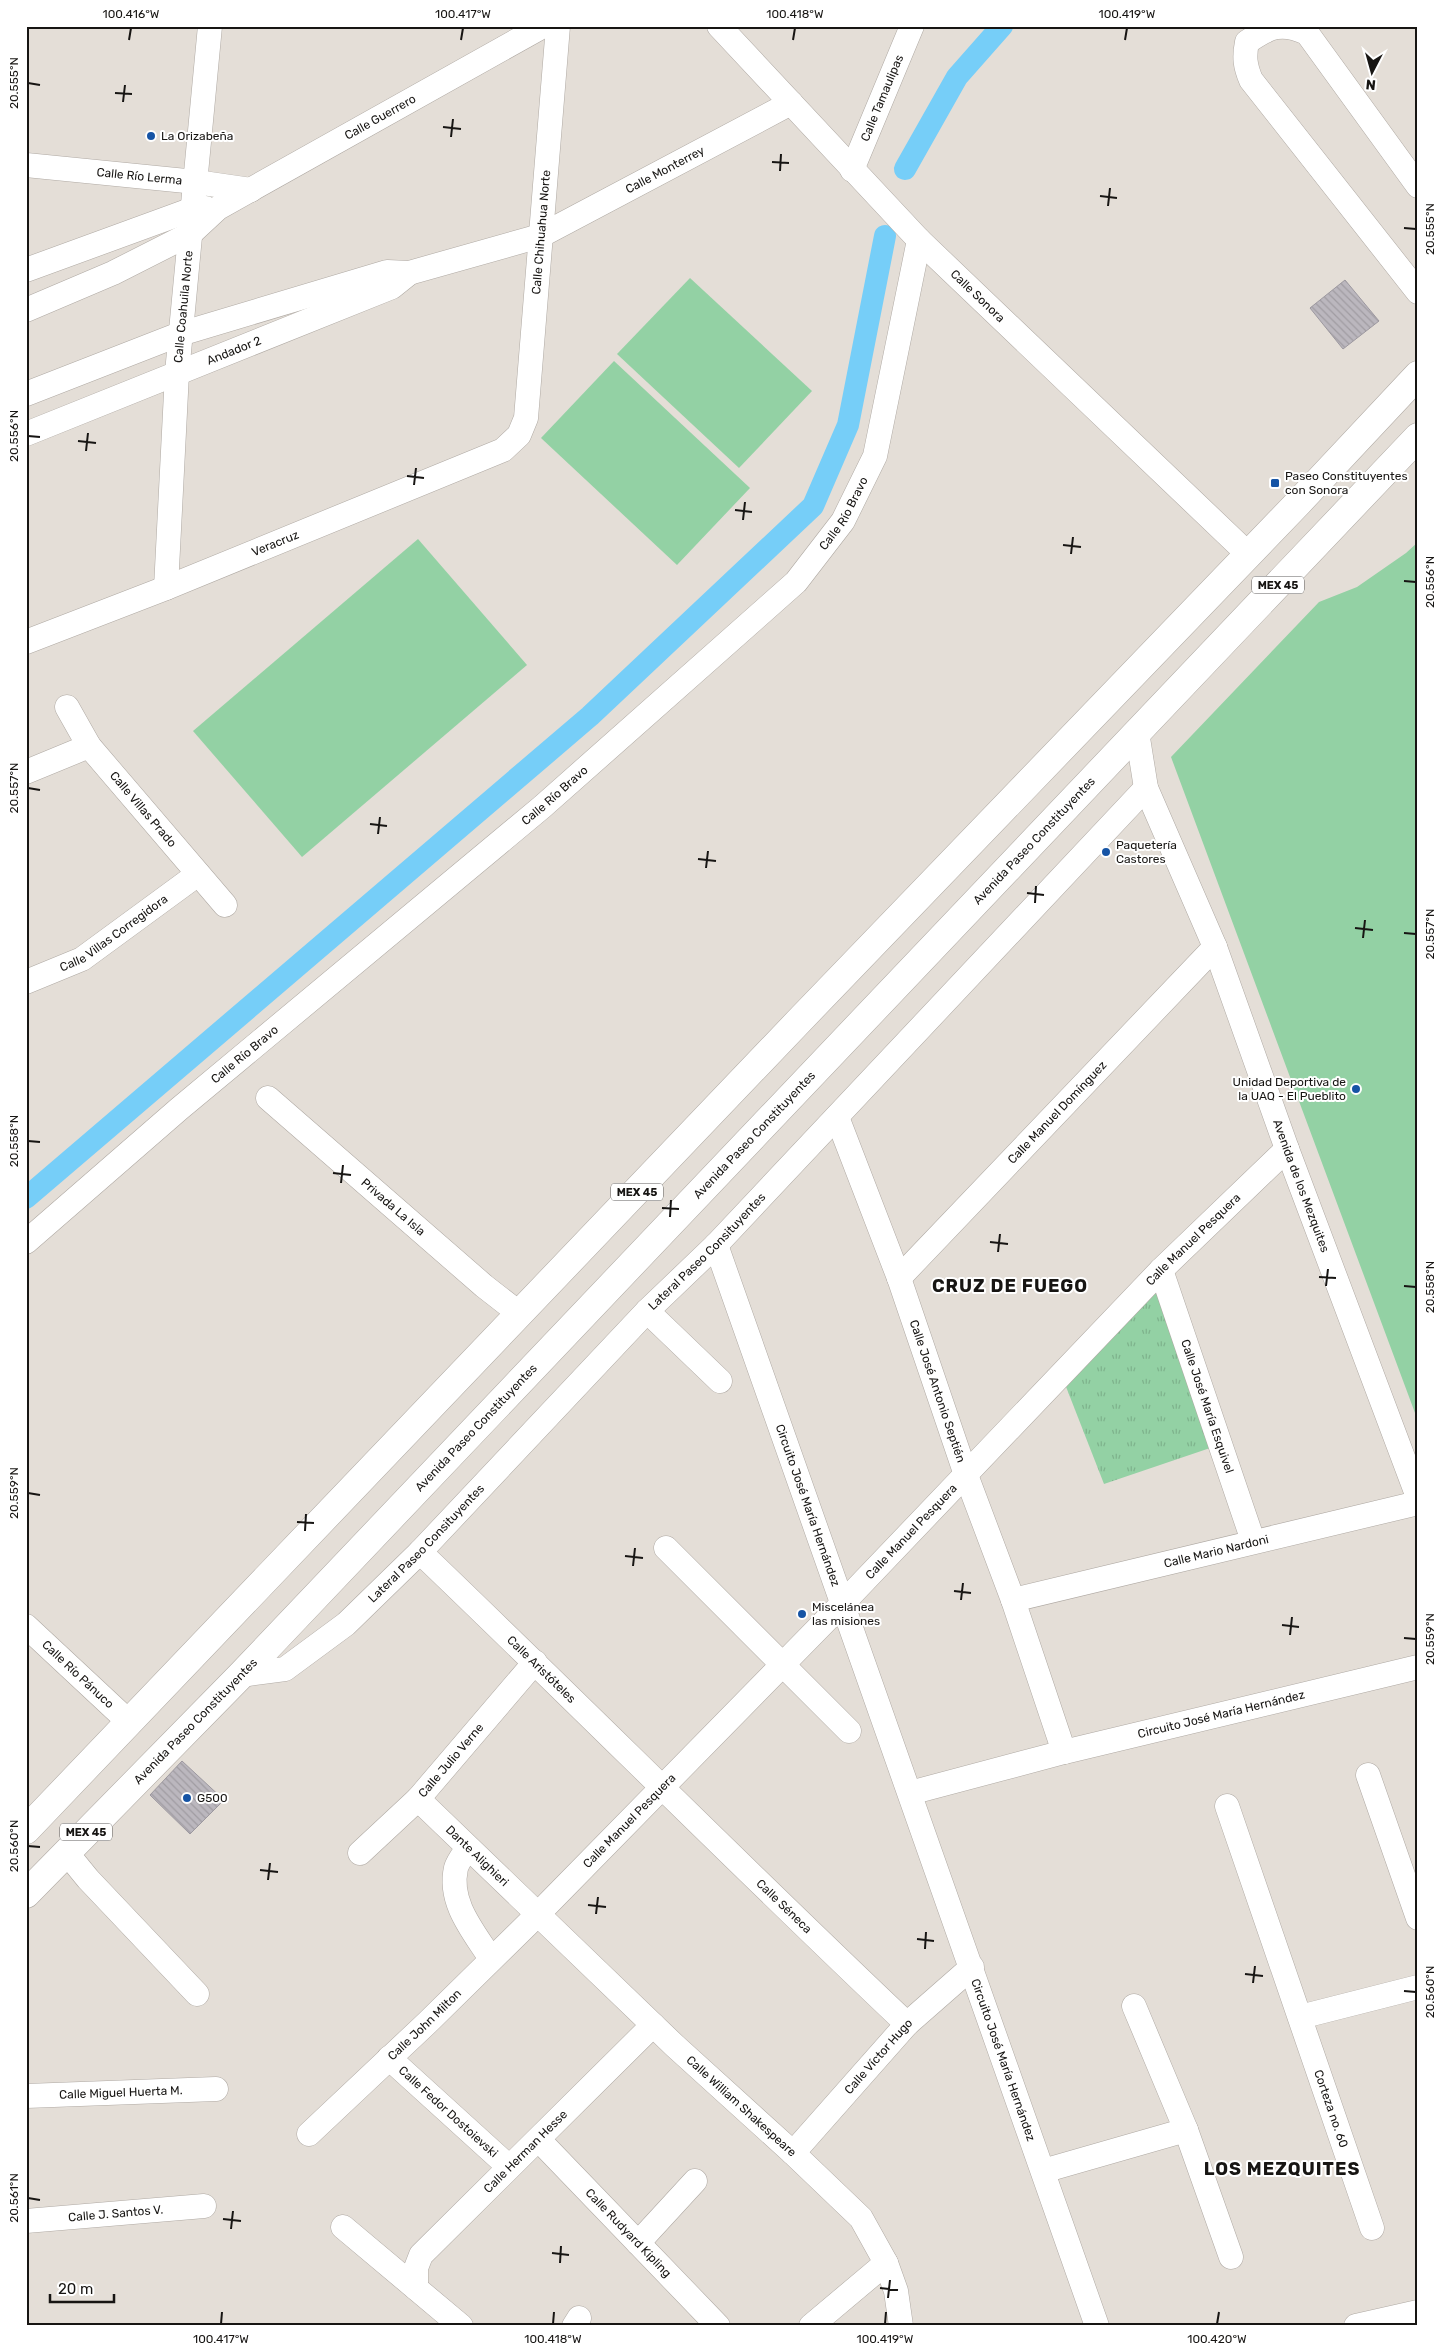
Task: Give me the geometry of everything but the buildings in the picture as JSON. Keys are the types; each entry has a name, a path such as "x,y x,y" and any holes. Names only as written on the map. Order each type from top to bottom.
{"highway":[{"name":"MEX 45","path":"26,1830 1418,375"},
{"name":"Avenida Paseo Constituyentes","path":"26,1894 241,1675 1418,437"}],"street":[{"name":"Calle Coahuila Norte","path":"166,588 180,334 210,26"},
{"name":"Calle Guerrero","path":"26,310 113,273 190,234 218,208 544,26"},
{"name":"Calle Chihuahua Norte","path":"519,435 526,418 558,26"},
{"name":"Calle Sonora","path":"719,26 858,177 914,234 1248,554"},
{"name":"Calle Tamaulipas","path":"858,177 912,26"},
{"path":"1418,186 1307,34 1296,28 1267,28 1247,42 1244,56 1251,80 1418,292"},
{"name":"Calle Monterrey","path":"540,236 791,103"},
{"name":"Calle Río Lerma","path":"26,165 196,182 251,190"},
{"name":"Calle Guerrero","path":"26,270 193,209 218,208"},
{"name":"Calle Río Bravo","path":"26,1242 187,1103 542,808 796,582 843,520 875,456 914,234"},
{"name":"Andador 2","path":"26,394 180,334 388,272 409,273 540,236"},
{"name":"Andador 2","path":"26,434 392,287 409,273"},
{"name":"Veracruz","path":"26,642 166,588 503,450 519,435"},
{"name":"Calle Villas Prado","path":"68,707 89,746 225,905"},
{"name":"Avenida de los Mezquites","path":"1137,732 1146,788 1215,947 1287,1149 1418,1497"},
{"path":"26,772 89,746"},
{"name":"Lateral Paseo Consituyentes","path":"241,1675 285,1669 346,1624 420,1552 647,1311 716,1245 1146,788"},
{"name":"Calle Villas Corregidora","path":"26,982 82,959 198,874"},
{"name":"Calle Manuel Domínguez","path":"898,1278 1215,947"},
{"name":"Privada La Isla","path":"268,1098 484,1286 520,1314"},
{"name":"Calle José Antonio Septién","path":"837,1117 898,1278 966,1475 1014,1600 1064,1752"},
{"name":"Calle Manuel Pesquera","path":"536,1914 843,1603 1161,1270 1287,1149"},
{"name":"Circuito José María Hernández","path":"716,1245 1097,2326"},
{"name":"Calle José María Esquivel","path":"1161,1270 1253,1541"},
{"path":"647,1311 720,1381"},
{"name":"Calle Mario Nardoni","path":"1014,1600 1253,1541 1418,1503"},
{"path":"666,1548 849,1731"},
{"name":"Calle Aristóteles","path":"420,1552 663,1786"},
{"name":"Calle Río Pánuco","path":"26,1626 130,1723"},
{"name":"Calle Julio Verne","path":"360,1853 418,1800 535,1662"},
{"name":"Circuito José María Hernández","path":"910,1793 1064,1752 1418,1667"},
{"path":"1368,1775 1418,1918"},
{"name":"Calle Séneca","path":"663,1786 786,1909 906,2024"},
{"name":"Dante Alighieri","path":"418,1800 536,1914"},
{"name":"Corteza no. 60","path":"1227,1806 1372,2228"},
{"path":"468,1848 456,1867 455,1891 461,1912 491,1960"},
{"path":"66,1852 88,1879 196,1994"},
{"name":"Calle John Milton","path":"309,2134 491,1960 536,1914"},
{"name":"Calle William Shakespeare","path":"536,1914 861,2218 886,2262 896,2291 901,2326"},
{"name":"Calle Víctor Hugo","path":"793,2153 906,2024 972,1967"},
{"path":"1300,2017 1418,1987"},
{"path":"1134,2006 1186,2130 1231,2257"},
{"name":"Calle Herman Hesse","path":"416,2288 416,2268 421,2254 508,2166 539,2140 653,2025"},
{"name":"Calle Fedor Dostoievski","path":"389,2058 508,2166"},
{"name":"Calle Miguel Huerta M.","path":"26,2096 216,2088"},
{"path":"1043,2171 1186,2130"},
{"name":"Calle Rudyard Kipling","path":"539,2140 718,2326"},
{"path":"638,2243 695,2181"},
{"name":"Calle J. Santos V.","path":"26,2221 204,2206"},
{"path":"343,2226 461,2326"},
{"path":"811,2326 886,2262"},
{"path":"1356,2326 1418,2312"}],"green space":[{"path":"690,278 812,391 739,468 617,354"},
{"path":"614,361 750,488 677,565 541,438"},
{"path":"418,539 527,665 302,857 193,731"},
{"name":"Unidad Deportiva de la UAQ - El Pueblito","path":"1418,542 1418,1421 1171,757 1319,602 1357,587 1406,553"},
{"path":"1158,1282 1216,1446 1104,1484 1063,1379"}],"waterway":[{"path":"905,169 957,77 1002,26"},
{"path":"26,1198 590,716 813,506 848,425 885,236"}],"place":[{"name":"La Orizabeña","path":"151,136"},
{"name":"Paseo Constituyentes con Sonora","path":"1275,483"},
{"name":"Paquetería Castores","path":"1106,852"},
{"name":"Unidad Deportiva de la UAQ - El Pueblito","path":"1356,1089"},
{"name":"Miscelánea las misiones","path":"802,1614"},
{"name":"G500","path":"187,1798"}],"district":[{"name":"CRUZ DE FUEGO","path":"1010,1286"},
{"name":"LOS MEZQUITES","path":"1282,2169"}]}
